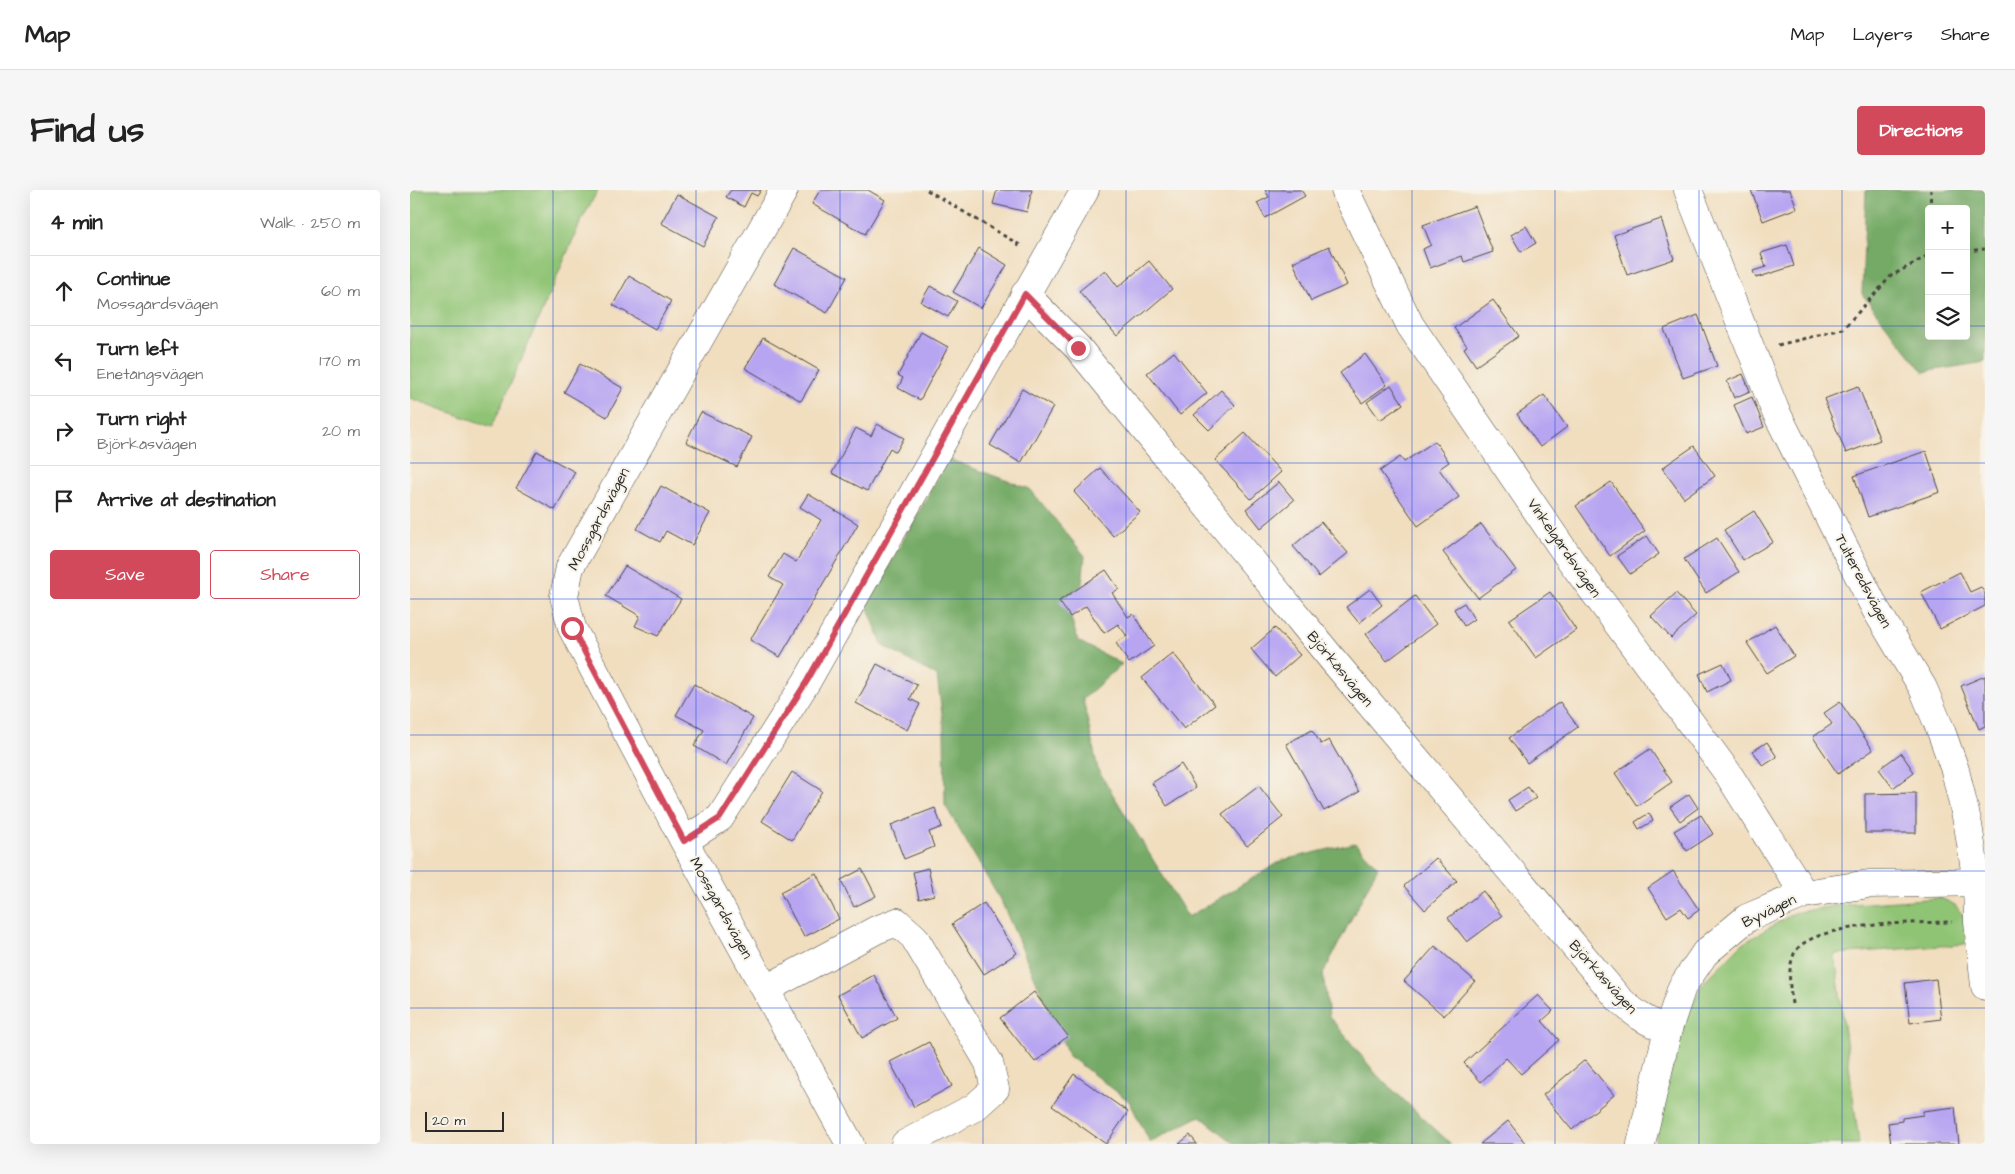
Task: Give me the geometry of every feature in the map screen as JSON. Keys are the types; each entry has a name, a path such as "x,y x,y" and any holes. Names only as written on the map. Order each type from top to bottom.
{"street":[{"name":"Mossgårdsvägen","path":"784,190 570,567 564,596 572,628 684,841 850,1144"},
{"path":"684,841 720,818 807,681 1085,190"},
{"name":"Vinkelgårdsvägen","path":"1345,190 1410,325 1569,558 1727,772 1804,894"},
{"name":"Tulteredsvägen","path":"1688,190 1775,410 1875,608 1923,688 1941,731 1959,788 1981,883 1978,922 1985,986"},
{"name":"Björkåsvägen","path":"1025,294 1078,348 1332,659 1618,999 1638,1016 1653,1025 1668,1029"},
{"name":"Byvägen","path":"1641,1144 1668,1029 1682,987 1705,953 1747,918 1804,894 1869,884 1981,883"},
{"path":"766,989 876,930 897,922 914,937 989,1063 995,1089 975,1107 905,1144"}],"path":[{"path":"927,190 1044,260"},
{"path":"1930,205 1931,190"},
{"path":"1970,251 1985,249"},
{"path":"1784,344 1843,329 1891,276 1925,257"},
{"path":"1792,1004 1789,973 1795,953 1808,940 1827,932 1856,927 1978,922"}],"green space":[{"path":"410,190 598,190 580,223 492,427 410,398"},
{"path":"1866,190 1985,190 1985,362 1923,372 1862,294"},
{"path":"948,459 1030,489 1085,556 1082,584 1067,605 1078,641 1122,664 1083,699 1098,770 1188,917 1283,860 1355,843 1378,867 1323,974 1329,1016 1377,1075 1451,1144 1235,1144 1200,1116 1150,1142 1129,1101 1069,1056 1002,903 945,805 944,729 937,676 883,646 867,606"},
{"path":"1941,898 1955,905 1968,922 1966,944 1835,954 1859,1144 1655,1144 1664,1097 1685,1021 1703,983 1742,944 1794,913 1839,905"}],"building":[{"path":"731,190 761,190 757,196 751,193 744,207 726,197"},
{"path":"820,190 868,190 885,200 865,234 812,204"},
{"path":"997,190 1032,190 1027,212 993,204"},
{"path":"1265,190 1301,190 1305,196 1265,218 1257,203 1269,197"},
{"path":"1751,190 1790,190 1797,208 1763,221"},
{"path":"677,194 719,217 703,246 661,223"},
{"path":"1475,206 1493,252 1464,262 1462,256 1430,268 1423,249 1431,245 1423,225"},
{"path":"1661,219 1674,259 1627,275 1614,235"},
{"path":"1526,226 1536,243 1521,252 1511,235"},
{"path":"1787,245 1794,266 1756,278 1753,271 1766,267 1761,253"},
{"path":"1329,246 1347,285 1311,301 1293,262"},
{"path":"794,248 847,277 827,313 774,284"},
{"path":"979,248 1007,265 981,308 953,292"},
{"path":"1149,261 1172,289 1117,336 1079,291 1105,270 1118,287"},
{"path":"629,276 671,301 655,329 613,305"},
{"path":"930,286 957,301 948,317 921,302"},
{"path":"1493,300 1519,336 1476,366 1464,348 1467,346 1454,328"},
{"path":"1698,315 1717,366 1683,378 1664,329"},
{"path":"921,332 948,347 920,400 898,388 903,378 898,375"},
{"path":"763,338 819,370 801,401 745,368"},
{"path":"1174,352 1207,393 1180,415 1147,373"},
{"path":"1365,354 1387,385 1362,403 1340,373"},
{"path":"580,364 623,388 607,417 564,392"},
{"path":"1743,374 1750,391 1734,398 1727,381"},
{"path":"1391,385 1403,404 1380,420 1367,402"},
{"path":"1858,386 1880,440 1846,453 1824,399"},
{"path":"1022,389 1053,407 1021,463 990,445"},
{"path":"1221,390 1235,405 1209,430 1194,415"},
{"path":"1544,395 1567,427 1540,447 1517,414"},
{"path":"1752,397 1764,427 1746,434 1734,405"},
{"path":"701,412 752,437 737,467 686,442"},
{"path":"877,424 904,438 896,452 890,448 867,491 832,473 856,428 871,436"},
{"path":"1245,433 1281,472 1251,499 1215,460"},
{"path":"1435,441 1449,462 1439,469 1459,497 1418,526 1380,471 1400,457 1404,462"},
{"path":"1694,446 1715,476 1684,498 1662,468"},
{"path":"537,451 575,472 555,510 516,488"},
{"path":"1926,451 1940,492 1868,517 1854,476"},
{"path":"1100,468 1140,512 1113,536 1074,492"},
{"path":"1279,482 1294,500 1261,528 1246,509"},
{"path":"1611,482 1645,531 1610,556 1576,506"},
{"path":"661,486 710,513 692,545 666,531 660,542 637,529"},
{"path":"808,494 858,524 780,657 750,640 783,585 769,577 783,554 796,562 821,520 800,507"},
{"path":"1754,511 1773,542 1743,560 1724,530"},
{"path":"1321,522 1348,553 1319,577 1293,546"},
{"path":"1481,524 1516,570 1478,598 1443,552"},
{"path":"1647,536 1659,554 1630,574 1617,556"},
{"path":"1717,538 1739,572 1706,593 1684,559"},
{"path":"625,566 681,599 658,636 635,626 640,616 606,596"},
{"path":"1106,570 1119,589 1112,593 1128,617 1133,614 1154,646 1129,663 1116,643 1127,636 1118,624 1104,633 1086,606 1070,617 1059,601"},
{"path":"1960,572 1970,592 1981,587 1985,594 1985,606 1940,629 1921,592"},
{"path":"1370,589 1382,605 1359,623 1346,607"},
{"path":"1550,592 1576,630 1536,658 1509,620"},
{"path":"1676,593 1696,615 1671,638 1651,616"},
{"path":"1415,596 1436,624 1387,661 1366,634"},
{"path":"1464,603 1474,619 1464,626 1454,609"},
{"path":"1775,625 1794,656 1767,673 1747,643"},
{"path":"1275,628 1300,655 1275,677 1251,649"},
{"path":"1173,653 1215,705 1184,729 1142,678"},
{"path":"1723,663 1731,680 1707,692 1699,674"},
{"path":"877,664 917,685 910,699 920,704 907,730 856,703"},
{"path":"1985,676 1985,726 1979,729 1961,686"},
{"path":"694,684 753,718 726,765 694,746 704,730 676,715"},
{"path":"1560,702 1578,727 1527,763 1509,738"},
{"path":"1840,702 1873,750 1838,774 1813,737 1832,724 1824,713"},
{"path":"1312,730 1321,744 1329,740 1359,792 1324,811 1286,744"},
{"path":"1767,742 1777,757 1763,766 1753,751"},
{"path":"1650,749 1672,782 1637,806 1615,773"},
{"path":"1901,753 1914,772 1893,788 1879,769"},
{"path":"1181,764 1196,788 1167,806 1152,783"},
{"path":"792,772 822,791 792,840 762,821"},
{"path":"1259,786 1283,817 1247,846 1222,814"},
{"path":"1528,787 1536,798 1515,811 1508,800"},
{"path":"1916,793 1916,833 1865,833 1865,794"},
{"path":"1689,794 1698,808 1680,821 1670,807"},
{"path":"935,808 942,827 929,832 934,847 904,859 891,825"},
{"path":"1649,813 1653,821 1639,829 1635,822"},
{"path":"1701,815 1713,834 1687,851 1674,831"},
{"path":"1436,858 1457,881 1425,910 1404,886"},
{"path":"928,868 934,895 919,899 913,872"},
{"path":"862,869 876,896 854,907 841,880"},
{"path":"1673,871 1699,910 1688,918 1681,908 1667,917 1648,888"},
{"path":"816,873 839,919 804,937 780,892"},
{"path":"1483,891 1502,916 1467,942 1448,918"},
{"path":"984,903 1017,953 984,974 952,924"},
{"path":"1435,946 1475,981 1444,1016 1404,981"},
{"path":"874,975 897,1018 862,1038 838,995"},
{"path":"1936,979 1941,1019 1910,1023 1905,983"},
{"path":"1034,992 1068,1036 1035,1062 1000,1018"},
{"path":"1538,995 1553,1011 1542,1021 1559,1040 1521,1074 1506,1058 1481,1082 1464,1063"},
{"path":"929,1042 952,1086 914,1107 890,1062"},
{"path":"1585,1060 1614,1095 1572,1130 1543,1095"},
{"path":"1074,1074 1128,1112 1106,1144 1052,1106"},
{"path":"1955,1107 1959,1144 1891,1144 1888,1123 1902,1121 1902,1118 1923,1115 1923,1111"},
{"path":"1508,1121 1526,1144 1480,1144"},
{"path":"1190,1135 1197,1144 1179,1144"}],"route":[{"path":"572,628 684,841 720,818 807,681 1025,294 1078,348"}]}
